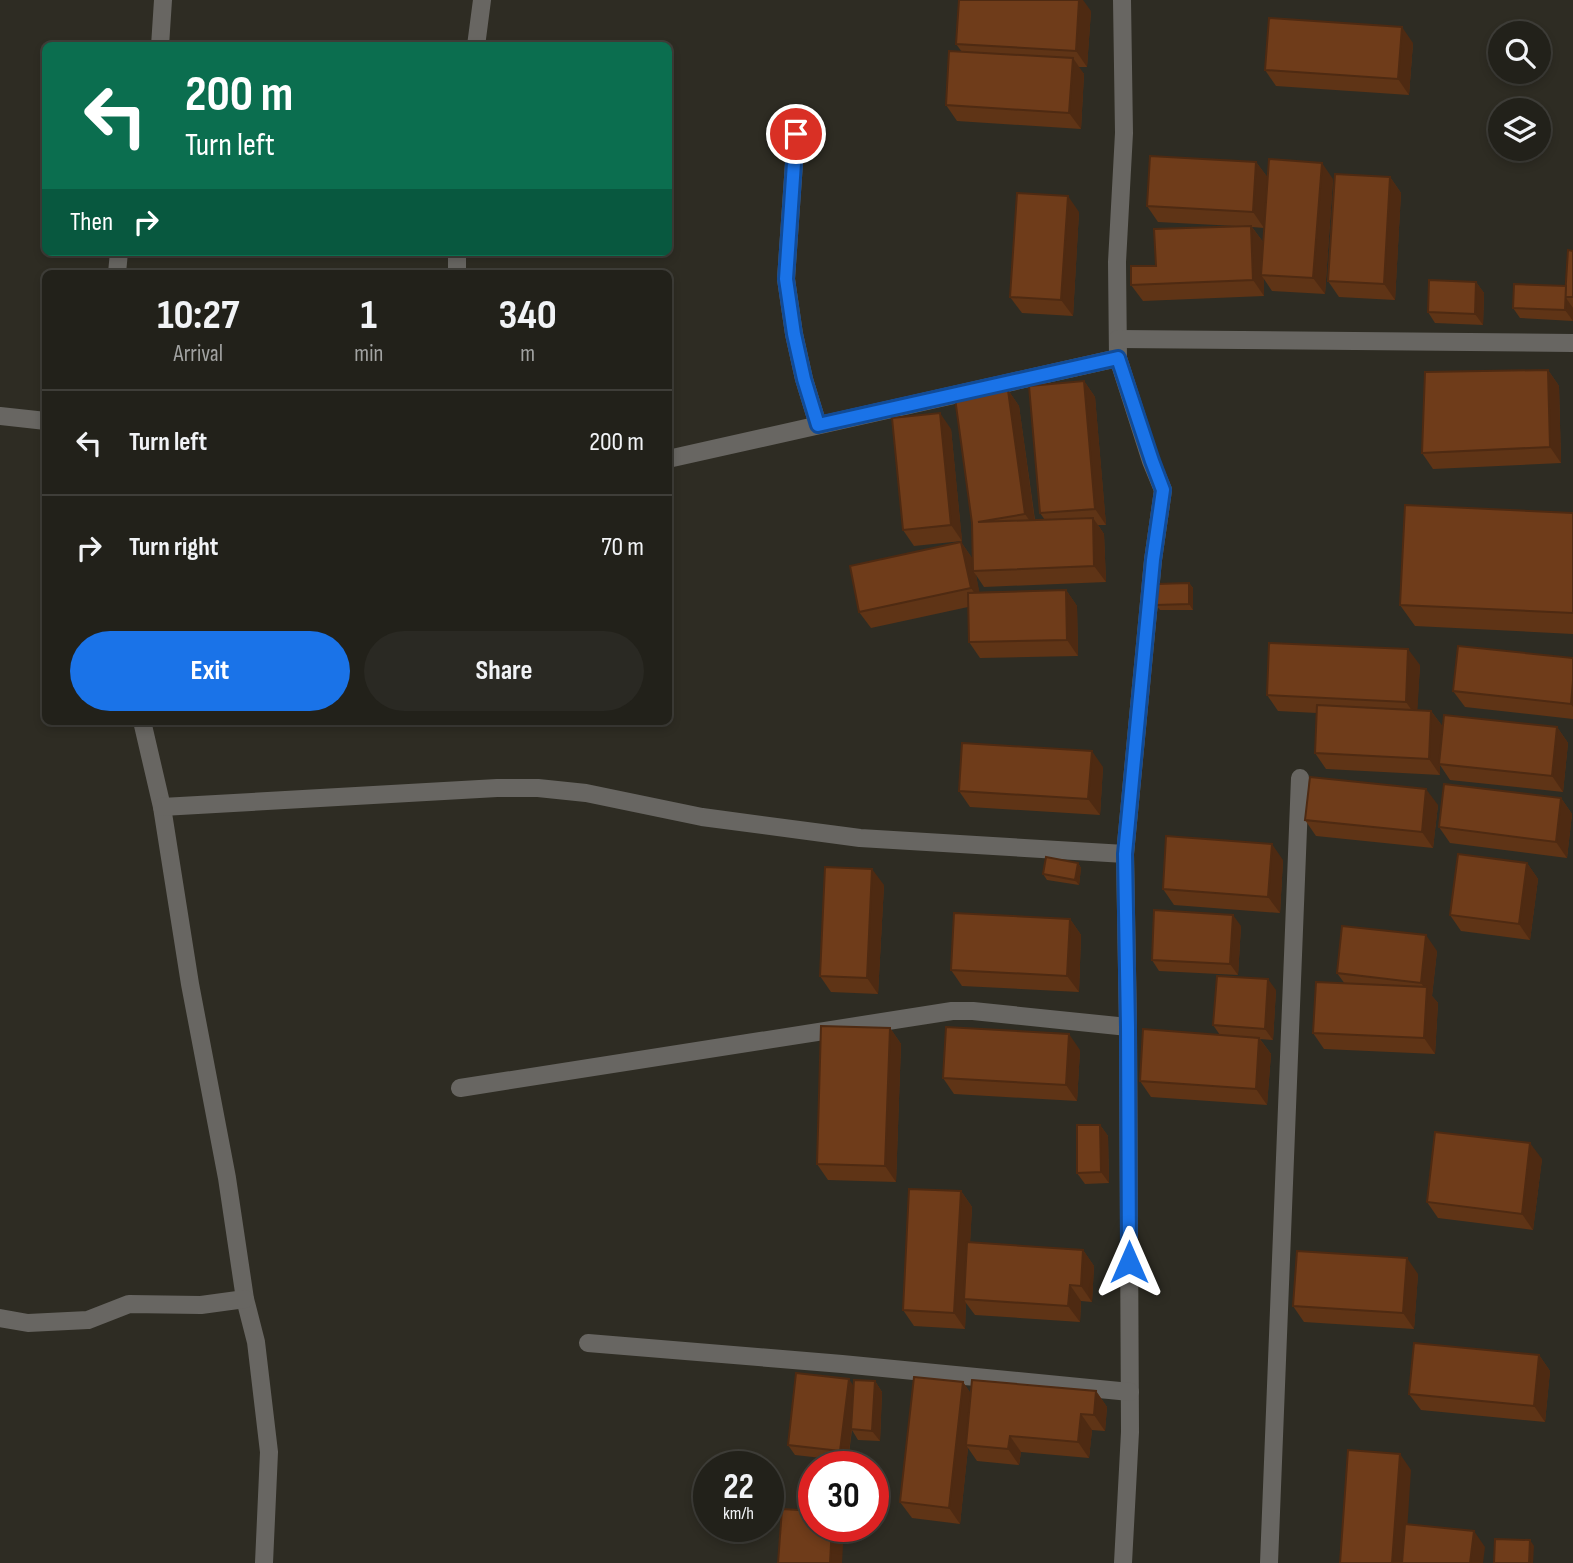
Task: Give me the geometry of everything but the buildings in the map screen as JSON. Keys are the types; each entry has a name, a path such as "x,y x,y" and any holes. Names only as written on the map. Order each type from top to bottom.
{"street":[{"path":"159,42 163,0"},
{"path":"477,42 482,0"},
{"path":"1122,0 1124,133 1117,262 1118,358 1163,490 1153,560 1125,854 1130,1432 1123,1563"},
{"path":"796,134 786,279 794,334 818,425"},
{"path":"1118,339 1573,342"},
{"path":"672,458 1118,358"},
{"path":"0,416 42,421"},
{"path":"143,725 162,807 190,984 227,1178 245,1299 256,1342 269,1452 264,1563"},
{"path":"1269,1563 1300,778"},
{"path":"162,807 538,788 586,793 702,817 860,838 1125,854"},
{"path":"460,1088 952,1011 1128,1027"},
{"path":"0,1318 28,1323 88,1320 129,1304 201,1305 245,1299"},
{"path":"588,1343 1130,1392"}],"route":[{"path":"796,134 786,279 794,334 818,425 1118,358 1163,490 1153,560 1125,854 1129,1262"}]}
